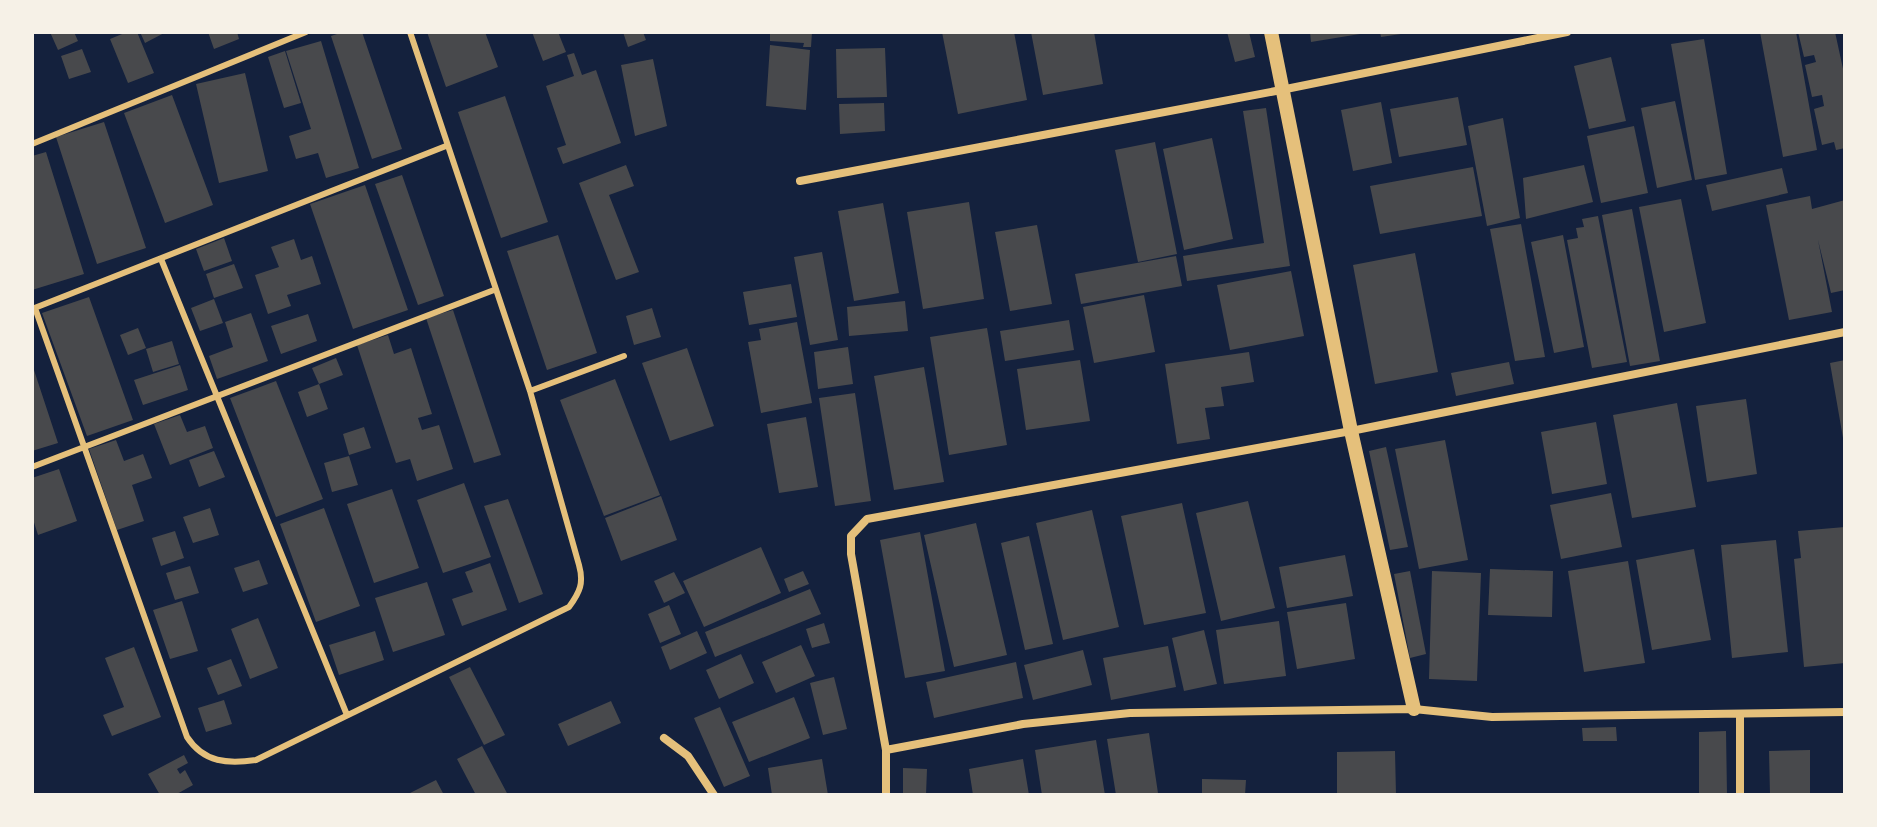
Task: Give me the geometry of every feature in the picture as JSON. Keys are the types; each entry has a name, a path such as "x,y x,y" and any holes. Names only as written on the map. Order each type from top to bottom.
{"street":[{"path":"1271,32 1351,431 1414,709"},
{"path":"800,181 1567,32"},
{"path":"886,795 886,750 851,554 851,536 867,519 1351,431 1845,332"},
{"path":"886,750 1023,724 1130,713 1414,709 1492,717 1845,712"},
{"path":"1740,714 1740,795"},
{"path":"664,738 688,756 714,795"}],"lane":[{"path":"32,144 306,32"},
{"path":"410,32 530,391 583,579 579,593 569,607 256,760 231,763 207,757 187,737 33,308 446,146"},
{"path":"161,259 347,715"},
{"path":"32,467 494,290"},
{"path":"530,391 624,356"}],"building":[{"path":"50,32 74,32 78,41 58,50"},
{"path":"127,32 137,32 154,73 128,83 110,39"},
{"path":"140,32 166,32 145,43"},
{"path":"208,32 237,32 239,39 214,49"},
{"path":"343,32 362,32 402,149 372,159 331,36"},
{"path":"427,32 485,32 498,67 446,87"},
{"path":"532,32 558,32 566,52 543,61"},
{"path":"623,32 643,32 646,40 628,47"},
{"path":"770,32 812,32 811,47 803,47 804,43 770,41"},
{"path":"942,32 1014,32 1027,100 958,114"},
{"path":"1031,32 1094,32 1103,84 1043,95"},
{"path":"1227,32 1249,32 1255,57 1235,62"},
{"path":"1310,32 1360,32 1360,34 1311,42"},
{"path":"1380,32 1400,32 1401,34 1381,37"},
{"path":"1760,32 1796,32 1817,150 1783,157"},
{"path":"1798,32 1835,32 1845,78 1845,148 1836,150 1834,142 1822,145 1814,109 1824,106 1822,95 1812,97 1805,65 1816,62 1814,55 1804,57"},
{"path":"1704,39 1727,174 1695,180 1671,44"},
{"path":"321,41 359,168 326,178 318,153 296,159 289,136 311,129 286,51"},
{"path":"770,45 810,50 806,110 766,106"},
{"path":"885,48 887,97 837,98 836,49"},
{"path":"82,49 91,72 69,79 61,56"},
{"path":"285,51 301,103 284,108 268,57"},
{"path":"574,53 582,75 596,70 621,143 563,164 557,148 566,145 546,86 574,76 567,55"},
{"path":"1611,57 1626,121 1589,129 1574,66"},
{"path":"653,59 667,126 635,136 621,65"},
{"path":"245,73 268,171 219,183 196,84"},
{"path":"172,95 213,205 165,223 124,113"},
{"path":"505,96 548,222 501,238 458,112"},
{"path":"1458,97 1467,145 1399,157 1390,109"},
{"path":"1675,101 1692,180 1657,188 1641,108"},
{"path":"1381,102 1392,163 1353,171 1341,110"},
{"path":"884,103 885,131 840,134 839,104"},
{"path":"1266,108 1290,266 1187,281 1183,256 1264,243 1243,111"},
{"path":"1503,118 1520,218 1487,226 1468,126"},
{"path":"104,122 146,248 97,264 56,137"},
{"path":"1634,126 1648,193 1601,203 1587,136"},
{"path":"1212,138 1233,239 1184,250 1163,149"},
{"path":"1155,142 1177,254 1138,262 1115,150"},
{"path":"46,152 84,274 32,290 32,156"},
{"path":"626,165 634,186 609,195 639,272 616,280 579,183"},
{"path":"1584,165 1593,202 1526,219 1523,178"},
{"path":"1473,167 1482,216 1380,234 1370,186"},
{"path":"1782,168 1788,193 1712,211 1706,185"},
{"path":"402,175 444,296 418,305 375,184"},
{"path":"365,185 408,310 353,329 310,204"},
{"path":"1810,196 1812,209 1845,200 1845,290 1831,293 1818,240 1832,312 1789,320 1766,205"},
{"path":"1681,199 1706,323 1664,332 1639,207"},
{"path":"969,202 984,299 923,309 907,212"},
{"path":"883,203 899,293 854,301 838,211"},
{"path":"1632,209 1660,361 1630,366 1602,215"},
{"path":"1598,216 1627,362 1592,368 1567,240 1578,238 1576,228 1584,227 1582,219"},
{"path":"1521,224 1545,357 1515,361 1490,229"},
{"path":"1037,225 1052,304 1010,311 995,232"},
{"path":"558,235 597,353 547,370 507,251"},
{"path":"1563,235 1584,347 1554,353 1531,242"},
{"path":"224,238 232,261 204,271 196,249"},
{"path":"294,239 301,260 312,256 321,284 287,295 291,306 268,314 255,275 279,267 271,247"},
{"path":"822,252 838,340 810,345 794,257"},
{"path":"1415,253 1438,372 1375,384 1353,265"},
{"path":"1176,256 1182,286 1081,304 1075,274"},
{"path":"234,264 243,288 214,298 206,274"},
{"path":"1291,271 1304,336 1230,350 1217,285"},
{"path":"791,284 797,317 749,325 743,292"},
{"path":"1144,295 1155,352 1094,363 1083,307"},
{"path":"89,297 133,420 87,436 42,313"},
{"path":"214,299 223,323 200,331 191,308"},
{"path":"905,301 908,331 849,336 847,307"},
{"path":"652,308 661,337 634,345 626,316"},
{"path":"453,310 501,455 474,463 426,318"},
{"path":"251,313 268,361 217,379 209,356 233,347 225,322"},
{"path":"308,314 317,341 281,354 271,326"},
{"path":"1069,320 1074,350 1005,361 1000,331"},
{"path":"797,322 812,403 761,413 748,342 761,340 759,329"},
{"path":"138,328 146,348 128,355 120,335"},
{"path":"987,328 1007,445 949,455 930,337"},
{"path":"388,335 394,354 411,348 432,414 418,418 422,430 439,425 453,469 417,481 410,459 396,463 357,345"},
{"path":"172,341 179,364 153,372 146,349"},
{"path":"848,347 853,384 818,389 814,352"},
{"path":"687,348 714,426 670,441 642,363"},
{"path":"1249,352 1254,382 1221,387 1224,406 1205,408 1210,439 1177,444 1165,364"},
{"path":"336,358 343,375 319,384 312,368"},
{"path":"1080,360 1090,421 1026,430 1017,369"},
{"path":"1845,360 1845,438 1843,438 1830,363"},
{"path":"1509,362 1514,384 1456,396 1451,373"},
{"path":"32,364 58,443 32,451"},
{"path":"180,365 188,390 143,405 134,380"},
{"path":"924,367 944,482 894,490 874,376"},
{"path":"615,379 660,495 604,516 560,400"},
{"path":"276,381 323,499 276,517 230,398"},
{"path":"319,384 328,409 307,417 298,392"},
{"path":"855,393 871,501 835,506 819,398"},
{"path":"1746,399 1757,474 1707,482 1696,406"},
{"path":"1677,403 1696,507 1632,518 1613,415"},
{"path":"180,415 187,432 205,426 213,448 170,465 154,424"},
{"path":"806,417 818,487 779,493 767,424"},
{"path":"1596,422 1607,484 1552,494 1541,432"},
{"path":"364,427 371,448 349,455 343,434"},
{"path":"116,440 124,461 143,454 152,478 132,485 144,521 117,530 89,449"},
{"path":"1445,440 1468,560 1419,569 1395,449"},
{"path":"1386,447 1408,547 1390,550 1369,451"},
{"path":"214,451 225,477 199,487 189,460"},
{"path":"349,456 358,485 332,492 324,463"},
{"path":"59,469 77,521 38,535 32,516 32,478"},
{"path":"464,483 491,557 443,573 417,500"},
{"path":"392,489 419,568 374,583 347,504"},
{"path":"1611,493 1622,547 1561,559 1550,505"},
{"path":"661,496 677,540 621,561 605,518"},
{"path":"508,499 543,594 519,603 484,506"},
{"path":"1248,501 1275,608 1221,621 1196,513"},
{"path":"1182,503 1206,613 1144,625 1121,516"},
{"path":"210,508 219,535 193,543 183,517"},
{"path":"324,508 360,606 316,622 280,524"},
{"path":"1092,510 1119,627 1063,640 1036,523"},
{"path":"976,523 1007,655 954,667 924,535"},
{"path":"1845,527 1845,663 1804,667 1794,559 1801,558 1798,531"},
{"path":"175,531 184,558 161,566 152,538"},
{"path":"920,532 945,671 905,678 880,540"},
{"path":"1029,536 1053,644 1025,650 1001,543"},
{"path":"1776,540 1788,652 1732,658 1721,545"},
{"path":"761,547 781,593 704,627 683,581"},
{"path":"1694,549 1711,640 1652,650 1636,560"},
{"path":"1345,555 1353,596 1287,608 1279,567"},
{"path":"259,560 268,584 243,592 234,568"},
{"path":"1628,561 1645,663 1584,672 1568,571"},
{"path":"490,563 507,610 462,626 452,599 473,592 465,572"},
{"path":"190,566 199,593 175,600 166,573"},
{"path":"1490,569 1553,571 1552,617 1488,615"},
{"path":"803,571 809,584 789,592 784,579"},
{"path":"1410,571 1426,654 1410,658 1394,574"},
{"path":"1432,571 1481,573 1477,681 1429,679"},
{"path":"674,572 685,593 664,603 654,581"},
{"path":"427,582 445,635 393,652 375,598"},
{"path":"810,589 821,614 715,657 705,632"},
{"path":"182,601 198,651 170,659 153,610"},
{"path":"1346,603 1355,659 1297,669 1287,612"},
{"path":"669,605 681,634 660,643 648,614"},
{"path":"258,618 278,668 250,679 231,629"},
{"path":"1279,621 1286,676 1224,684 1216,630"},
{"path":"824,623 830,643 812,648 806,629"},
{"path":"1204,630 1217,684 1184,691 1172,638"},
{"path":"375,631 384,660 339,675 329,645"},
{"path":"697,631 707,653 670,670 661,647"},
{"path":"801,645 815,676 776,693 762,662"},
{"path":"1168,646 1176,687 1111,700 1103,658"},
{"path":"134,647 161,717 112,736 103,715 124,707 105,658"},
{"path":"1083,650 1092,685 1033,700 1024,665"},
{"path":"741,654 754,683 719,699 706,670"},
{"path":"231,659 242,686 218,695 207,668"},
{"path":"1016,662 1023,698 934,718 926,682"},
{"path":"470,667 505,735 484,745 449,677"},
{"path":"834,677 847,729 823,735 810,683"},
{"path":"794,697 810,738 749,762 732,722"},
{"path":"224,700 232,724 206,732 198,708"},
{"path":"611,701 621,723 568,746 558,724"},
{"path":"720,707 750,776 724,787 694,718"},
{"path":"1616,727 1617,741 1583,741 1582,728"},
{"path":"1726,731 1727,795 1699,795 1699,732"},
{"path":"1149,733 1158,793 1116,795 1107,739"},
{"path":"1096,740 1105,795 1042,795 1035,750"},
{"path":"482,746 508,795 476,795 457,759"},
{"path":"1810,750 1810,795 1770,795 1769,751"},
{"path":"1395,751 1396,795 1337,795 1337,752"},
{"path":"184,755 188,763 177,769 180,774 185,770 193,785 175,795 160,795 148,774"},
{"path":"822,759 828,795 772,795 768,768"},
{"path":"1023,759 1029,795 973,795 969,769"},
{"path":"903,768 927,769 926,795 903,795"},
{"path":"1202,779 1246,780 1245,795 1202,795"},
{"path":"436,780 444,795 406,795"}]}
